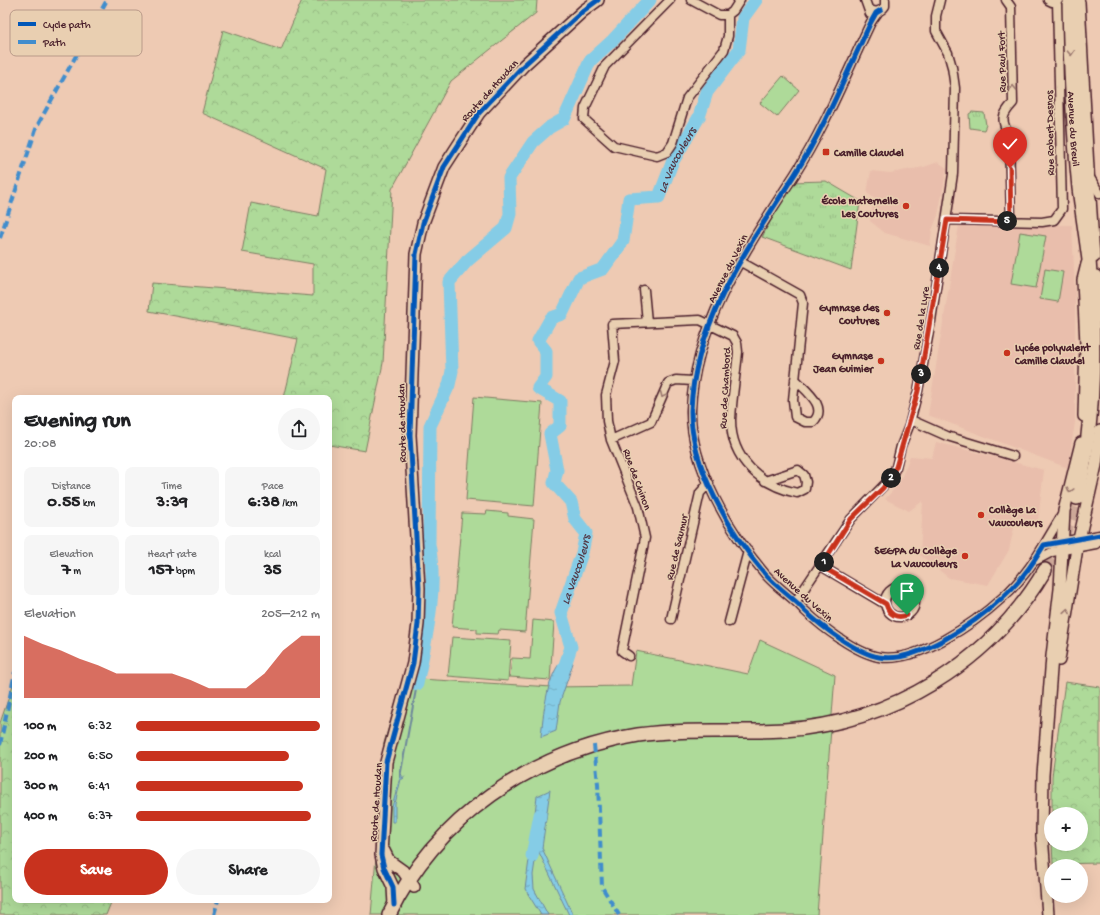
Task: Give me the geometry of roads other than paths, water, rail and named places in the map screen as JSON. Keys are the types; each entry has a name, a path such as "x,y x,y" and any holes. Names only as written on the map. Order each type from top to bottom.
{"main road":[{"name":"Avenue du Breuil","path":"1061,0 1078,176 1088,258 1093,340 1092,402 1087,450 1077,498"},
{"name":"Avenue du Breuil","path":"1078,0 1088,174 1088,258"},
{"path":"502,789 530,772 559,758 612,740 669,732 765,731 806,728 845,720 886,707 939,680 973,656 1017,611 1045,570"},
{"name":"Route de Houdan","path":"394,912 420,863 434,845 462,818 502,789"},
{"name":"Route de Houdan","path":"410,884 450,840 502,789"}],"street":[{"name":"Route de Houdan","path":"394,912 394,890 390,878 382,863 386,762 413,663 418,624 419,588 410,435 416,254 423,223 444,167 479,113 524,65 583,11 598,0"},
{"path":"670,0 605,66 585,108 584,119 614,146 657,156 667,152 673,143 687,98 724,50 728,36 728,15 740,0"},
{"path":"691,0 719,15 728,15"},
{"name":"Rue de la Lyre","path":"796,601 821,566 851,519 890,479 896,467 901,446 911,420 918,391 927,345 954,174 955,88 952,67 948,54 936,30 936,16 940,0"},
{"name":"Rue Paul Fort","path":"1006,0 1011,7 1013,103 1004,112 1003,123 1009,136 1011,222"},
{"path":"1048,0 1052,2 1061,0"},
{"name":"Rue Robert Desnos","path":"947,220 1042,222 1054,220 1062,209 1061,0"},
{"name":"Avenue du Vexin","path":"886,1 871,22 805,156 762,223 702,342 693,380 691,412 694,443 709,483 732,526 748,551 767,575 786,594 796,601 804,611 824,627 854,647 879,658 897,658 912,655 947,638 1002,598 1034,561 1064,511"},
{"path":"866,3 874,11 879,11"},
{"path":"866,3 871,22"},
{"path":"1088,174 1100,194"},
{"path":"1088,174 1100,317"},
{"path":"1048,915 1042,815 1042,775 1060,589 1064,511 1080,449 1085,406 1086,344 1084,280 1088,258"},
{"path":"741,262 800,295 803,303 795,379 793,400 795,417 805,422 813,422 818,417 820,409 817,403 795,379"},
{"path":"644,290 647,322"},
{"name":"Rue de Chambord","path":"611,440 607,421 606,395 615,361 612,324 700,320 733,336 737,343 738,352 731,420 733,437 742,458 760,478 765,481 781,490 797,493 805,489 806,482 804,475 798,470 765,481"},
{"name":"Rue de Chinon","path":"629,656 622,651 645,538 638,507 611,440 651,422 668,383 676,380 693,380"},
{"path":"911,420 947,436 1013,456"},
{"path":"1049,704 1059,662 1078,544 1096,465 1100,431"},
{"name":"Rue de Saumur","path":"670,619 700,493 709,483"},
{"path":"1078,544 1100,535"},
{"path":"1044,545 1096,544 1100,538"},
{"path":"1034,561 1062,545"},
{"path":"729,622 748,551"},
{"path":"1034,561 1046,557 1053,558 1061,566"},
{"path":"821,566 886,604"},
{"name":"Route de Houdan","path":"382,845 388,859 405,873 410,884"},
{"path":"397,867 412,866 420,863"},
{"path":"390,878 394,882 410,884"}],"water":[{"path":"564,659 573,663 560,702 556,731 541,737 550,684 558,665"},
{"path":"401,774 402,778 405,776 401,779 395,804 395,822 392,822 392,807"},
{"path":"550,790 542,848 573,915 569,915 537,848 533,875 534,889 548,915 541,915 525,889 532,838 537,838 535,813 537,796"}],"waterway":[{"name":"La Vaucouleurs","path":"417,684 432,597 429,544 430,426 449,385 452,371 449,282 467,261 506,228 510,214 509,178 533,142 550,127 564,119 590,61 613,40 650,0"},
{"name":"La Vaucouleurs","path":"561,677 571,647 561,613 582,553 586,533 575,519 571,502 554,483 557,470 550,434 560,426 560,401 538,388 546,377 546,351 538,341 551,318 562,314 579,278 603,269 623,241 629,199 659,197 672,163 699,117 707,92 739,50 743,18 756,0"},
{"path":"400,777 417,684"},
{"name":"La Vaucouleurs","path":"532,856 540,815"}],"tunnel":[{"path":"1045,570 1065,532 1077,498"}],"place":[{"name":"Camille Claudel","path":"826,152"},
{"name":"École maternelle Les Coutures","path":"906,206"},
{"name":"Gymnase des Coutures","path":"887,313"},
{"name":"Lycée polyvalent Camille Claudel","path":"1007,353"},
{"name":"Gymnase Jean Guimier","path":"881,361"},
{"name":"Collège La Vaucouleurs","path":"981,515"},
{"name":"SEGPA du Collège La Vaucouleurs","path":"965,556"}]}
